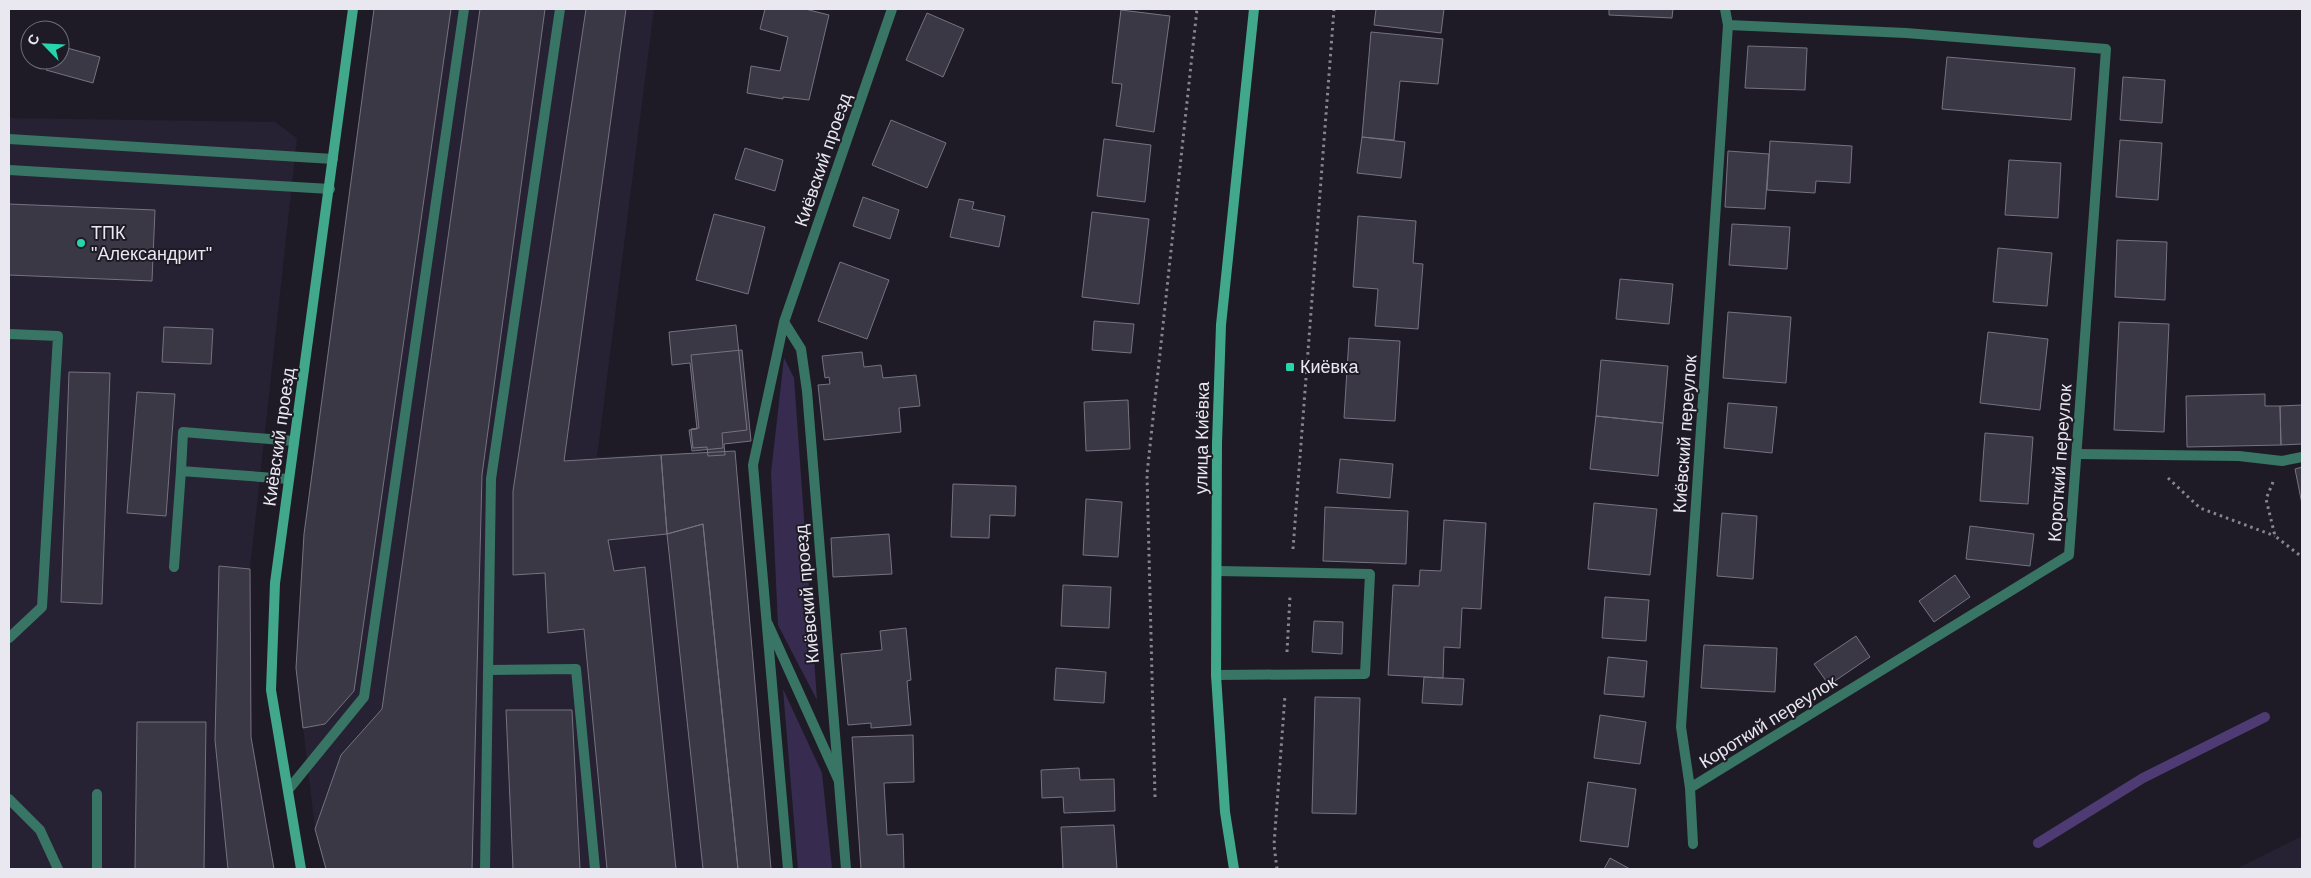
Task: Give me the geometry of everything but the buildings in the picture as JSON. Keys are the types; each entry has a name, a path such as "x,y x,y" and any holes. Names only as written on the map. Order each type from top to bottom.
{"main road":[{"name":"Киёвский проезд","path":"301,869 271,690 275,583 353,9"},
{"name":"улица Киёвка","path":"1234,869 1225,812 1216,675 1218,443 1222,324 1254,9"}],"street":[{"path":"288,790 364,697 464,9"},
{"path":"485,869 491,479 560,9"},
{"name":"Киёвский проезд","path":"788,869 753,465 784,322 892,9"},
{"name":"Киёвский переулок","path":"1693,844 1690,788 1681,728 1728,25 1725,9"},
{"name":"Короткий переулок","path":"1690,788 2069,555 2106,49 1906,33 1728,25"},
{"path":"9,139 333,159"},
{"path":"9,170 330,189"},
{"name":"Киёвский проезд","path":"784,322 801,349 807,390 846,869"},
{"path":"9,334 58,336 42,607 9,638"},
{"path":"174,567 183,432 294,441"},
{"path":"2077,454 2239,456 2282,461 2302,457"},
{"path":"181,471 289,479"},
{"path":"1216,675 1365,674 1370,574 1217,571"},
{"path":"765,619 838,780"},
{"path":"488,670 576,669 595,869"},
{"path":"97,794 97,869"},
{"path":"9,799 40,830 58,869"}],"path":[{"path":"1154,796 1146,474 1197,9"},
{"path":"1277,869 1274,845 1291,571 1334,9"},
{"path":"2143,455 2200,508 2275,536 2302,557"},
{"path":"2275,536 2266,499 2282,461"}],"shaded area":[{"path":"374,9 654,9 597,457 735,451 771,869 326,869 315,829 296,668 304,534"},
{"path":"9,118 275,122 297,138 250,569 251,737 274,869 9,869"},
{"path":"784,358 794,378 817,700 778,625 771,473"},
{"path":"783,689 822,773 832,869 798,869"},
{"path":"2302,836 2302,869 2236,869"}],"waterway":[{"path":"2038,843 2143,778 2265,717"}],"place":[{"name":"ТПК \"Александрит\"","path":"81,243"},
{"name":"Киёвка","path":"1290,367"}]}
